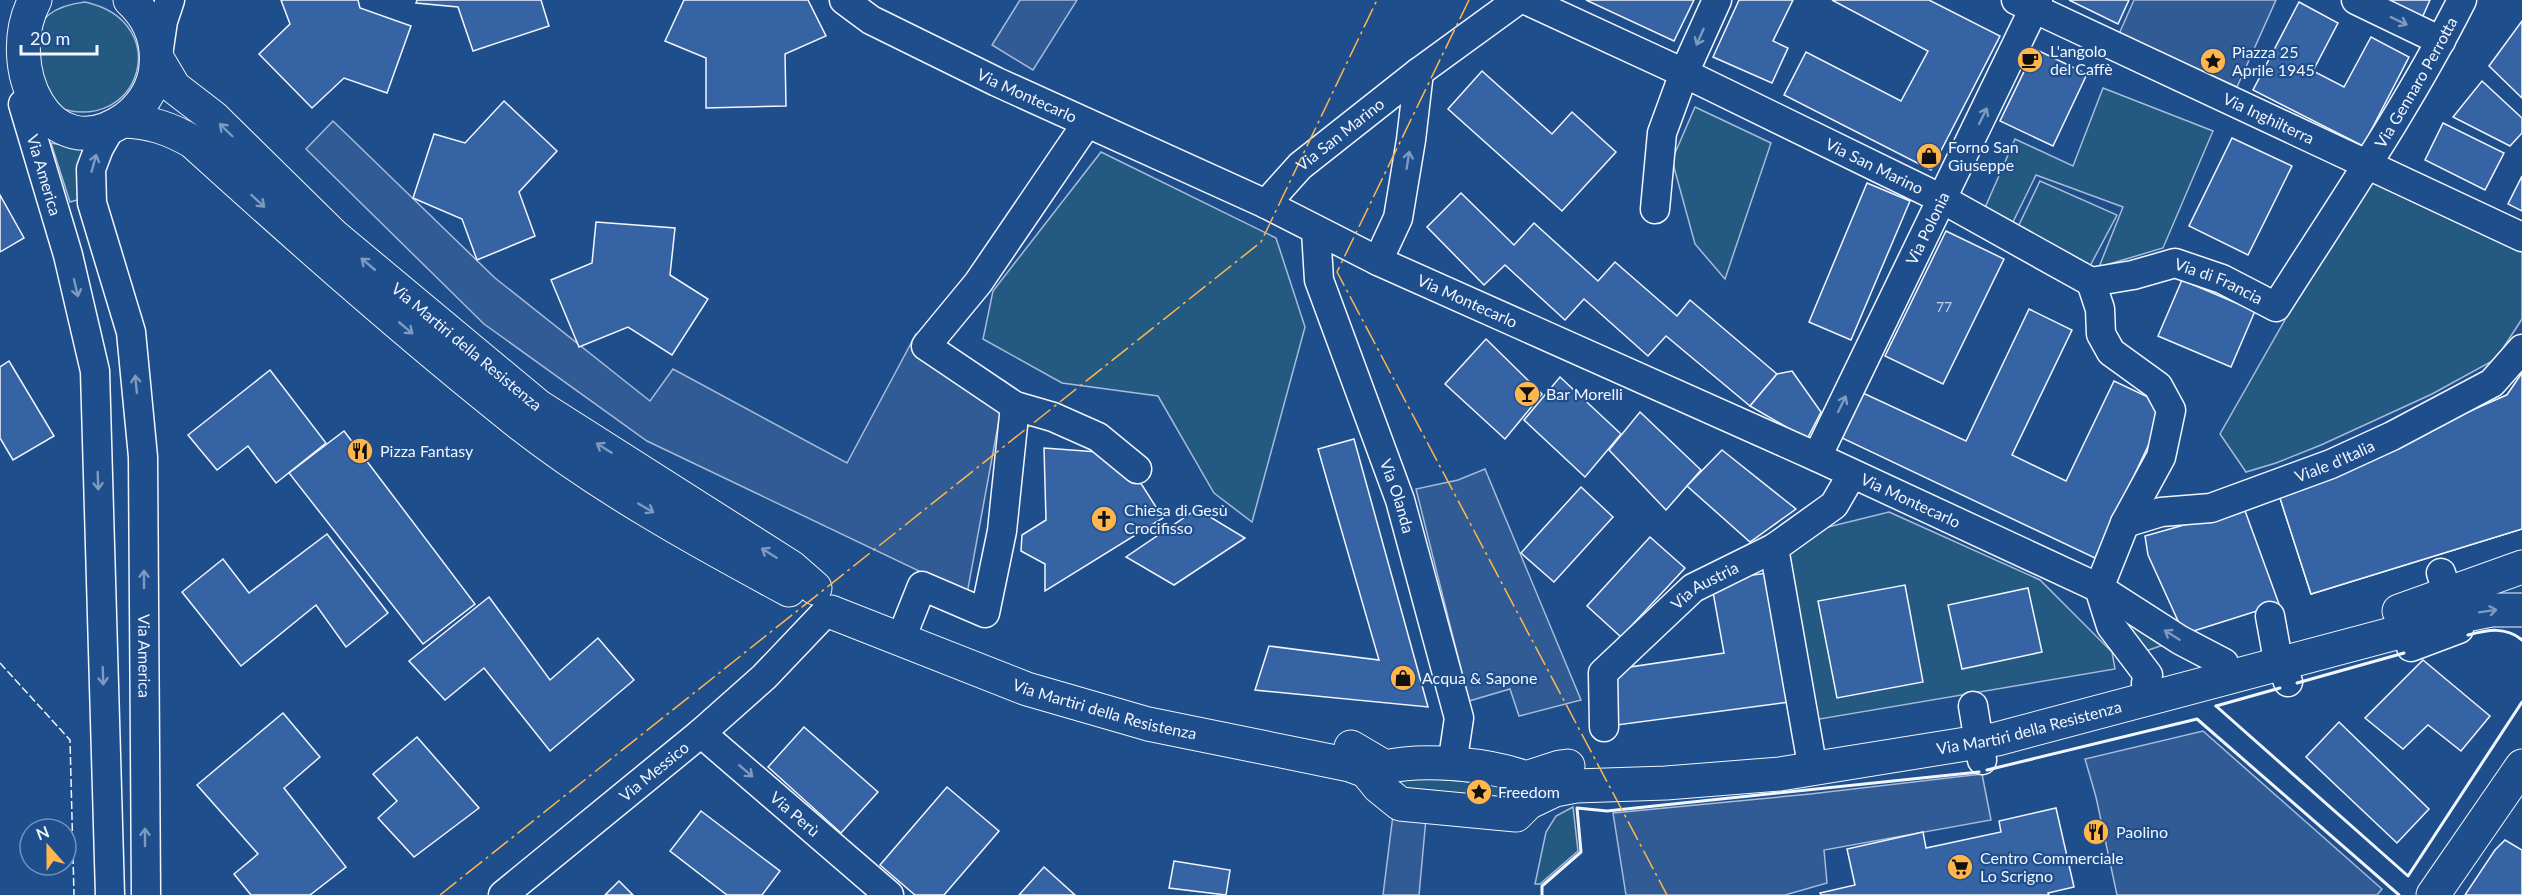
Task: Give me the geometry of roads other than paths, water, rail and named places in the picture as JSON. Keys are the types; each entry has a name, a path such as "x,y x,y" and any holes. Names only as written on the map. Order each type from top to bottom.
{"main road":[{"path":"14,98 4,55 16,22 23,11 36,0"},
{"name":"Via Martiri della Resistenza","path":"117,124 142,103 153,82 158,60 157,46 150,25 130,0"},
{"name":"Via Martiri della Resistenza","path":"158,60 174,87 213,117 334,236 538,406 791,567 823,603"},
{"name":"Via Martiri della Resistenza","path":"14,98 37,117 61,130 88,132 117,124 149,122 170,128 193,142 314,252 521,424 631,500 823,603 1028,679 1198,723 1354,747 1382,777 1400,804 1516,815 1527,790 1560,766 1745,764 1810,753 1977,733 2017,735 2282,666 2448,595 2522,567"},
{"name":"Via Martiri della Resistenza","path":"2448,595 2491,610 2522,610"},
{"name":"Via Martiri della Resistenza","path":"1527,790 1780,774 1977,733 2146,682 2224,663 2282,666"},
{"path":"1382,777 1406,762 1452,765 1506,770 1527,790"},
{"path":"2433,895 2522,766"}],"street":[{"path":"158,60 163,21 170,0"},
{"name":"Via Montecarlo","path":"844,0 870,20 997,82 1266,204 1378,261 1817,457 2098,588 2180,640 2224,663"},
{"name":"Via San Marino","path":"1266,204 1300,166 1419,72 1518,0"},
{"name":"Via San Marino","path":"1526,0 1684,73 1942,200 2091,282"},
{"path":"1655,209 1662,134 1684,73 1717,0"},
{"path":"2356,0 2441,41"},
{"name":"Via Gennaro Perrotta","path":"2369,165 2441,41 2462,0"},
{"name":"Via Inghilterra","path":"2029,3 2522,237"},
{"name":"Via Polonia","path":"1817,457 1942,200 2029,3"},
{"path":"1378,261 1398,218 1419,72"},
{"name":"Via America","path":"14,98 68,255 95,371 110,895"},
{"path":"1088,123 978,283 926,346 1015,406 1053,417 1098,437 1137,469"},
{"name":"Via America","path":"117,124 99,148 91,170 92,203 131,332 143,457 146,895"},
{"name":"Via di Francia","path":"2091,282 2133,275 2175,263 2222,279 2277,307 2369,165"},
{"name":"Via Olanda","path":"1316,231 1319,280 1400,500 1459,718 1452,765"},
{"path":"2091,282 2100,309 2101,334 2111,352 2158,386 2171,410 2161,457 2125,523 2098,588 2111,626 2148,675 2146,682"},
{"name":"Viale d'Italia","path":"2125,523 2160,512 2211,508 2331,464 2419,422 2492,383 2522,349"},
{"path":"902,632 922,586 985,613 1002,531 1015,406"},
{"path":"96,422 139,418"},
{"name":"Via Austria","path":"1604,727 1603,673 1693,588 1774,549 1834,505 1852,474"},
{"path":"1774,549 1810,753"},
{"path":"2411,647 2459,628 2448,595"},
{"name":"Via Messico","path":"503,895 701,733 764,677 797,641 823,603"},
{"path":"2270,616 2282,666"},
{"name":"Via Perù","path":"701,733 889,895"}],"place":[{"name":"L'angolo del Caffè","path":"2030,60"},
{"name":"Piazza 25 Aprile 1945","path":"2213,61"},
{"name":"Forno San Giuseppe","path":"1929,156"},
{"name":"Bar Morelli","path":"1527,394"},
{"name":"Pizza Fantasy","path":"360,451"},
{"name":"Chiesa di Gesù Crocifisso","path":"1104,519"},
{"name":"Acqua & Sapone","path":"1403,678"},
{"name":"Freedom","path":"1479,792"},
{"name":"Paolino","path":"2096,832"},
{"name":"Centro Commerciale Lo Scrigno","path":"1960,867"}]}
